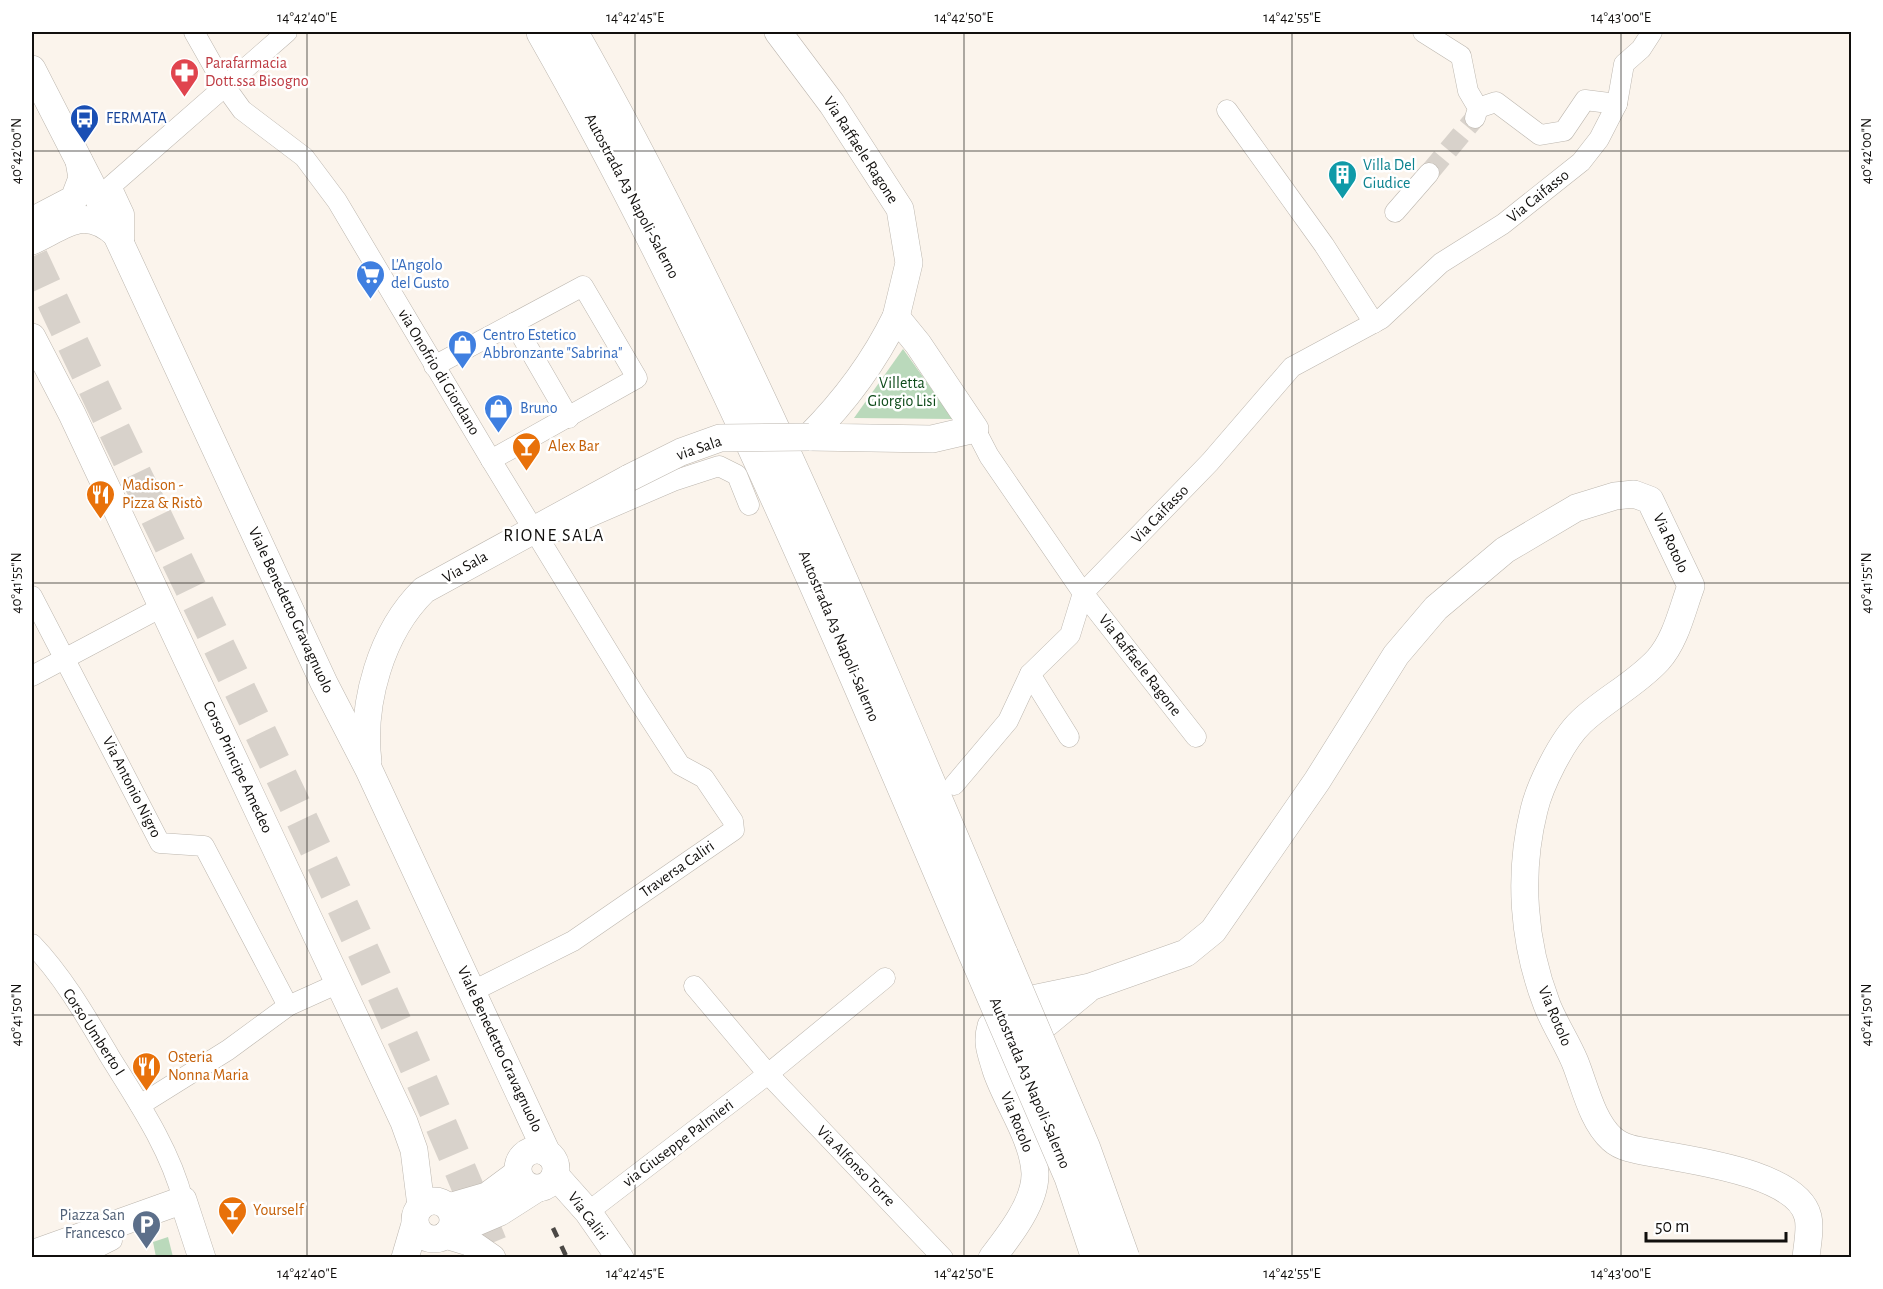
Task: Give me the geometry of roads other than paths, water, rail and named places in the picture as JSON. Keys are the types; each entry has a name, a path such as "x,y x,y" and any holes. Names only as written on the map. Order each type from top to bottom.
{"highway":[{"name":"Autostrada A3 Napoli-Salerno","path":"543,32 632,194 692,311 990,960 1084,1149 1123,1257"},
{"name":"Autostrada A3 Napoli-Salerno","path":"571,32 658,189 788,457 990,960 1071,1177 1098,1257"}],"street":[{"name":"via Onofrio di Giordano","path":"194,32 224,85 242,110 304,157 337,201 491,460 636,697"},
{"path":"120,243 124,214 111,186 287,32"},
{"name":"Via Raffaele Ragone","path":"778,32 832,104 900,209 909,262 896,317 882,346 837,409 809,437"},
{"path":"1423,32 1461,56 1468,91 1476,113 1496,102 1540,135 1564,131 1585,100 1617,104"},
{"name":"Via Caifasso","path":"1083,593 1210,462 1292,367 1374,322 1441,263 1503,224 1581,162 1599,139 1617,104 1624,64 1641,49 1652,32"},
{"name":"Viale Benedetto Gravagnuolo","path":"32,69 120,243 324,683 369,770 473,990 539,1172"},
{"path":"1227,110 1324,244 1374,322"},
{"path":"32,221 74,199 82,178 79,161"},
{"path":"1395,212 1430,173"},
{"path":"32,241 79,219 89,218 97,220 120,243"},
{"path":"435,366 583,286 637,378 491,460"},
{"name":"Via Raffaele Ragone","path":"896,317 918,344 975,429 989,456 1083,593 1196,736"},
{"path":"514,324 569,418"},
{"name":"Corso Principe Amedeo","path":"32,337 77,424 407,1129 414,1150 426,1232"},
{"path":"932,439 975,429"},
{"path":"809,437 932,439 964,444 989,456"},
{"name":"via Sala","path":"629,478 681,452 720,438 809,437"},
{"path":"534,529 557,531 674,481 719,466 737,475 749,505"},
{"name":"Via Sala","path":"369,770 367,736 376,679 394,630 407,606 424,590 629,478"},
{"name":"Via Rotolo","path":"992,1257 1015,1230 1030,1195 1035,1174 1031,1153 1001,1083 1008,1059 1024,1040 1090,987 1186,953 1213,931 1317,781 1396,654 1436,608 1475,572 1541,527 1576,508 1616,496 1634,494 1650,500 1691,585 1673,635 1660,658 1633,683 1579,723 1554,762 1534,807 1524,861 1524,901 1532,953 1547,1005 1574,1058 1598,1120 1613,1140 1631,1149 1732,1169 1769,1181 1796,1197 1808,1216 1806,1257"},
{"name":"Via Raffaele Ragone","path":"954,785 1008,721 1030,674 1070,635 1083,593"},
{"name":"Via Antonio Nigro","path":"32,596 160,843 204,846 288,1006"},
{"path":"32,676 162,607"},
{"path":"1030,674 1069,736"},
{"path":"324,683 339,692 350,692 376,679"},
{"name":"Traversa Caliri","path":"473,990 573,941 734,830 733,821 704,778 680,765 636,697"},
{"name":"Corso Umberto I","path":"32,944 82,1010 140,1105 177,1176 201,1257"},
{"path":"694,986 768,1074 885,978"},
{"path":"140,1105 228,1050 288,1006 339,983"},
{"name":"via Giuseppe Palmieri","path":"588,1212 768,1074"},
{"name":"Via Alfonso Torre","path":"768,1074 943,1257"},
{"path":"426,1232 500,1212 539,1172"},
{"name":"Corso Principe Amedeo","path":"405,1257 426,1232 450,1231 454,1219 449,1208 488,1196 539,1172"},
{"name":"Via Caliri","path":"539,1172 588,1212 620,1257"},
{"path":"32,1254 183,1200"},
{"path":"498,1257 497,1235 500,1212"},
{"path":"76,1257 112,1240 110,1227"},
{"path":"426,1232 469,1242 492,1257"}],"tunnel":[{"path":"1429,173 1475,118"},
{"path":"32,257 330,879 444,1131 497,1258"}],"railway":[{"path":"553,1228 567,1258"}],"place":[{"name":"Parafarmacia Dott.ssa Bisogno","path":"184,98"},
{"name":"FERMATA","path":"85,144"},
{"name":"Villa Del Giudice","path":"1342,200"},
{"name":"L'Angolo del Gusto","path":"370,300"},
{"name":"Centro Estetico Abbronzante \"Sabrina\"","path":"462,370"},
{"name":"Bruno","path":"499,434"},
{"name":"Alex Bar","path":"527,472"},
{"name":"Madison - Pizza & Ristò","path":"101,520"},
{"name":"Osteria Nonna Maria","path":"147,1092"},
{"name":"Yourself","path":"232,1236"},
{"name":"Piazza San Francesco","path":"146,1250"}],"district":[{"name":"RIONE SALA","path":"554,536"}],"park label":[{"name":"Villetta Giorgio Lisi","path":"902,392"}]}
